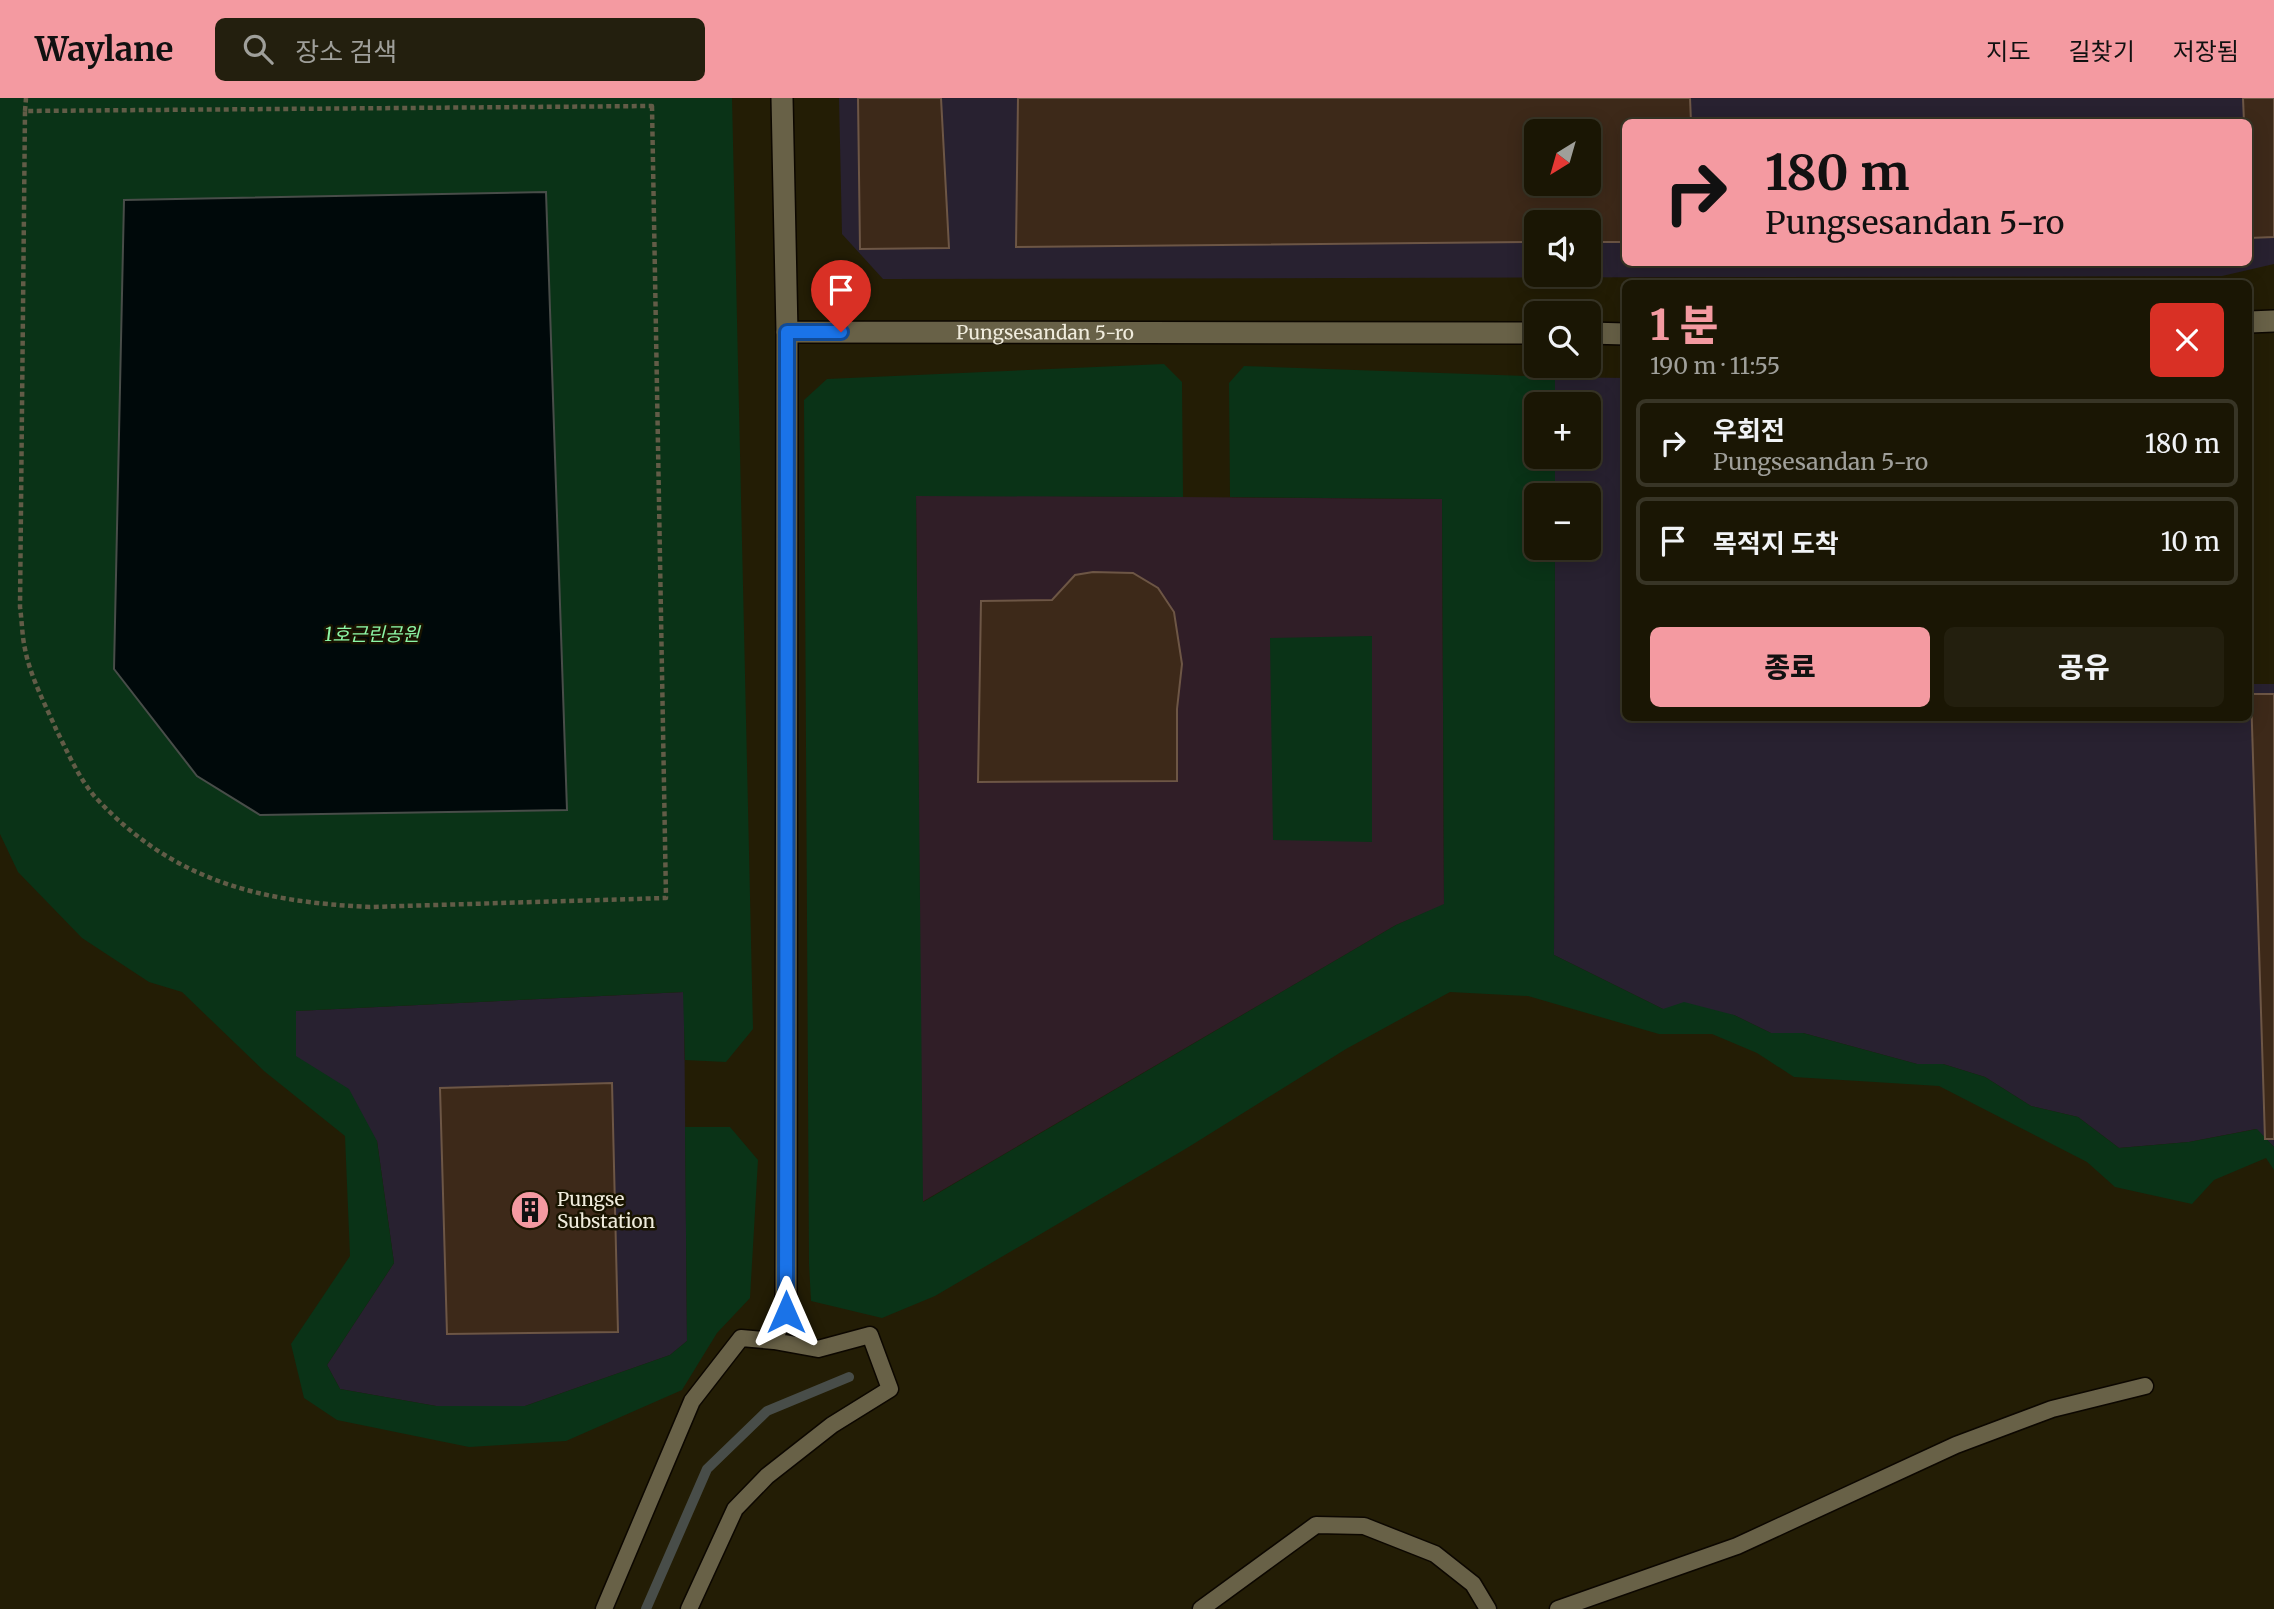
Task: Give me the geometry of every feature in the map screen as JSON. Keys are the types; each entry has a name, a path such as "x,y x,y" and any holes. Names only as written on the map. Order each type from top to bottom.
{"street":[{"path":"782,98 787,332 786,1312"},
{"path":"2252,322 2274,321"},
{"name":"Pungsesandan 5-ro","path":"787,332 1524,333"},
{"path":"1601,333 1622,334"}],"lane":[{"path":"774,1342 786,1312"},
{"path":"604,1609 692,1401 741,1338 818,1349 870,1335 890,1389 832,1425 766,1476 735,1509 690,1609"},
{"path":"1558,1609 1737,1546 1968,1441 2052,1409 2145,1386"},
{"path":"1201,1609 1316,1525 1364,1527 1435,1554 1473,1584 1488,1609"}],"path":[{"path":"25,111 652,106 666,898 370,907 321,905 271,897 207,877 166,858 94,797 69,755 44,703 25,651 22,618 25,111 26,98"}],"shaded area":[{"path":"839,98 2274,98 2274,264 2222,276 1601,277 1601,210 1524,210 1524,278 883,279 842,234"},
{"path":"546,192 567,810 260,815 197,776 114,669 124,200"},
{"path":"1555,378 1622,378 1622,721 2252,721 2252,684 2274,684 2274,1147 2256,1129 2189,1142 2119,1148 2078,1117 2031,1106 1985,1077 1943,1064 1917,1064 1803,1033 1771,1033 1734,1015 1663,1009 1554,955 1555,560 1601,560 1601,483 1555,483 1555,469 1601,469 1601,392 1555,392"},
{"path":"916,495 1442,499 1444,905 1396,925 922,1202"},
{"path":"684,992 687,1341 670,1355 525,1406 436,1406 340,1389 327,1365 394,1263 377,1141 295,1056 296,1011"}],"green space":[{"name":"1호근린공원","path":"0,98 732,98 753,1029 726,1062 685,1060 683,992 296,1011 296,1056 349,1089 377,1141 394,1263 327,1365 340,1389 436,1406 525,1406 670,1355 687,1341 685,1127 730,1127 758,1160 750,1298 717,1333 682,1390 566,1441 469,1447 337,1420 304,1398 291,1344 350,1256 345,1136 264,1071 182,992 149,982 82,938 18,872 0,834"},
{"path":"1164,364 1182,382 1183,497 916,496 923,1202 1396,925 1444,904 1442,499 1230,497 1229,383 1244,366 1555,378 1555,392 1524,392 1524,469 1555,469 1555,483 1524,483 1524,560 1555,560 1554,955 1663,1009 1684,1002 1734,1015 1771,1033 1803,1033 1917,1064 1943,1064 1985,1077 2031,1106 2078,1117 2119,1148 2189,1142 2257,1129 2274,1147 2274,1170 2266,1158 2214,1180 2192,1204 2115,1187 2087,1162 1939,1086 1794,1077 1757,1053 1712,1034 1659,1034 1528,996 1450,992 1346,1049 1187,1148 935,1296 882,1318 811,1301 804,400 827,379"},
{"path":"1372,636 1372,842 1273,840 1270,638"}],"building":[{"path":"858,98 941,98 949,248 860,249"},
{"path":"1018,98 1690,98 1691,119 1622,119 1622,242 1601,242 1601,210 1524,210 1524,242 1016,247"},
{"path":"2243,98 2274,98 2274,237 2252,238 2252,119 2244,119"},
{"path":"1093,572 1133,573 1158,588 1174,612 1182,664 1177,709 1177,781 978,782 981,601 1052,600 1075,575"},
{"path":"2252,694 2274,694 2274,1139 2265,1139"},
{"name":"Pungse Substation","path":"612,1083 618,1332 447,1334 440,1088"}],"waterway":[{"path":"646,1609 707,1469 767,1411 849,1377"}],"place":[{"name":"Pungse Substation","path":"530,1210"}],"route":[{"path":"786,1312 787,332 841,332"}]}
